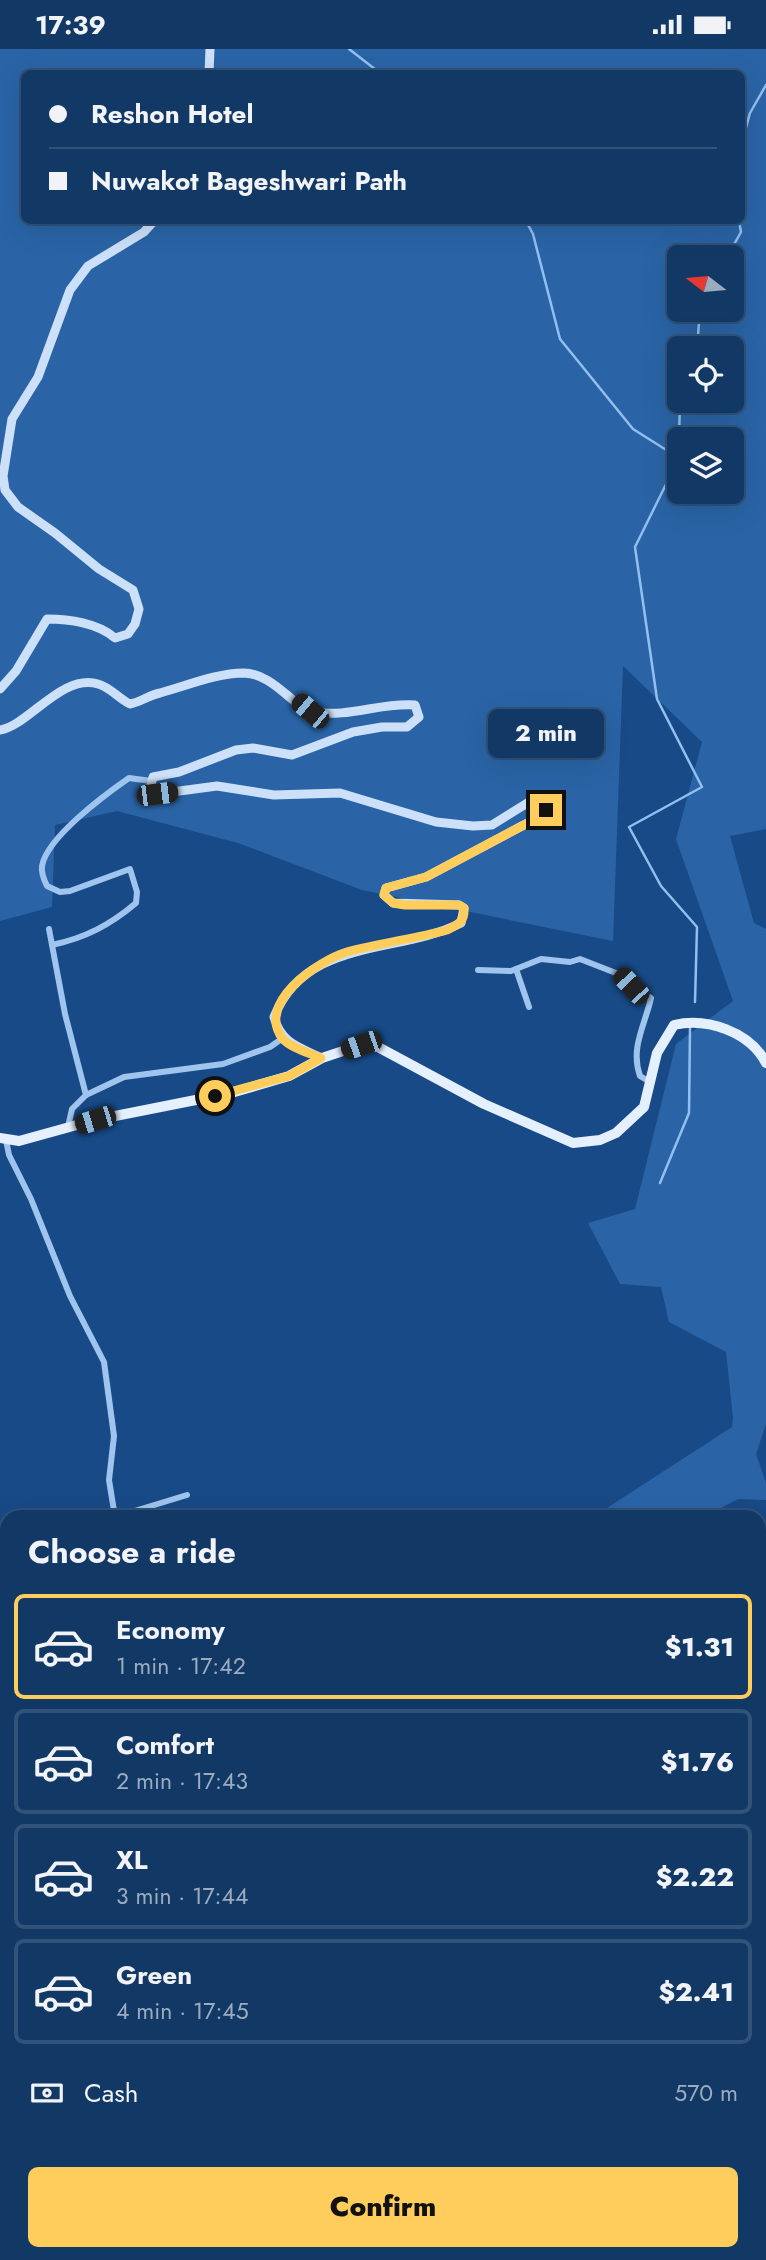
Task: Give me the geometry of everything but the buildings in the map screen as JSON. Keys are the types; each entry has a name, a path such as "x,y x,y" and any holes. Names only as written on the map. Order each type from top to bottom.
{"main road":[{"path":"3,1139 19,1141 231,1093 289,1076 321,1058 361,1045 378,1047 484,1104 572,1143 600,1140 616,1133 644,1107 652,1083 657,1053 674,1025 686,1022 736,1033 759,1050 766,1063"}],"street":[{"path":"209,70 210,49"},
{"path":"0,689 16,671 47,619 66,619 107,631 115,638 128,634 135,624 139,609 133,590 99,569 18,507 5,490 3,476 12,419 38,377 70,290 88,266 144,232 151,224"},
{"path":"0,730 55,694 87,683 107,688 116,697 130,704 159,693 246,673 286,691 310,711 351,712 403,704 415,705 419,717 407,727 382,727 353,732 342,739 292,755 253,748 236,750 179,772 153,777 150,789 157,794 216,786 274,795 340,793 456,825 492,825 537,797 546,803 546,810 539,817 483,848 426,877 386,888 384,895 393,903 459,905 464,908 465,915 461,923 447,930 345,953 310,970 279,1005 274,1017 283,1038 321,1058"},
{"path":"52,945 82,939 121,915 136,903 137,892 130,869 108,874 70,891 60,892 47,886 42,864 51,847 100,798 129,778 151,781"},
{"path":"49,929 65,1014 86,1095"},
{"path":"478,970 516,969 541,960 570,962 580,959 621,975 631,986 651,998 645,1025 637,1041 636,1065 640,1076 652,1083"},
{"path":"516,969 529,1007"},
{"path":"67,1129 72,1109 86,1095 124,1077 223,1064 270,1047 283,1038"},
{"path":"3,1139 32,1199 70,1296 104,1362 114,1436 109,1480 114,1510"},
{"path":"138,1510 187,1495"}],"shaded area":[{"path":"0,49 766,49 766,829 730,836 754,923 766,929 766,1424 756,1454 766,1483 766,1500 738,1499 717,1510 604,1510 732,1427 733,1418 726,1352 669,1322 661,1287 620,1284 588,1223 635,1209 676,1044 733,1001 676,839 702,742 623,666 613,941 362,890 238,843 117,811 55,825 52,907 0,921"}],"waterway":[{"path":"349,49 376,70"},
{"path":"745,131 750,113 766,85"},
{"path":"528,224 533,234 560,339 633,429 679,458 635,547 657,699 702,787 629,827 661,886 697,927 695,1002"},
{"path":"734,245 741,232 740,224"},
{"path":"698,336 699,322"},
{"path":"679,427 680,413"},
{"path":"660,1183 689,1113 690,1027"}],"route":[{"path":"215,1096 289,1076 321,1058 288,1043 277,1029 274,1017 279,1005 310,970 345,953 447,930 461,923 465,915 464,908 459,905 393,903 384,895 386,888 426,877 461,860 528,824 546,810"}]}
